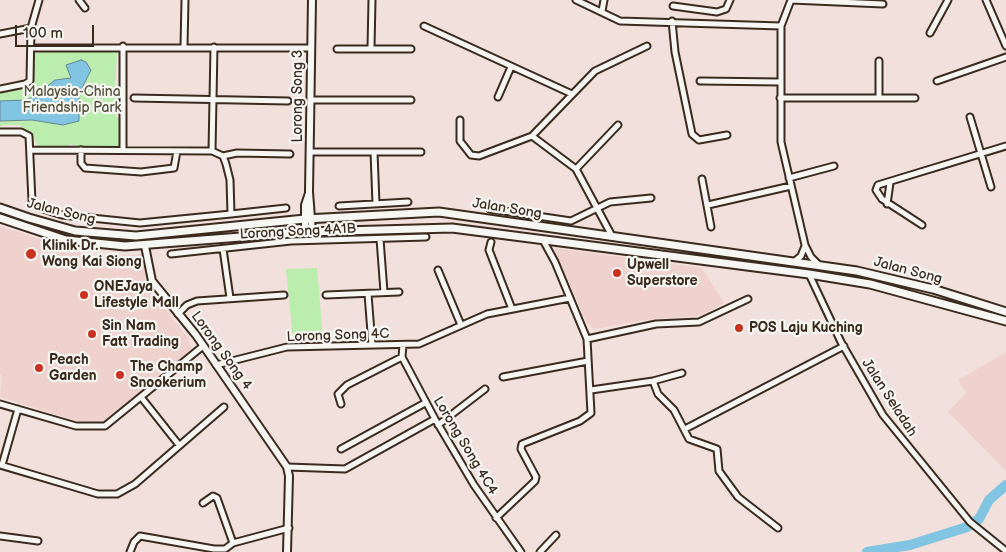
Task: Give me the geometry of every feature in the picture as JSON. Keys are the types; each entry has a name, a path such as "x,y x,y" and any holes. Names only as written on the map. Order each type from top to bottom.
{"main road":[{"name":"Jalan Song","path":"0,208 75,231 136,236 308,219 439,212 856,271 914,285 1006,312"},
{"name":"Jalan Song","path":"0,218 75,242 145,246 308,232 452,228 809,274 904,292 1006,321"},
{"path":"524,225 538,232 543,240"},
{"path":"612,236 613,243 621,250"}],"street":[{"path":"0,89 25,84 30,81 31,28 38,0"},
{"path":"79,0 86,8"},
{"path":"184,46 185,0"},
{"name":"Lorong Song 3","path":"308,232 312,0"},
{"path":"371,48 372,0"},
{"path":"576,0 620,21 672,21 780,26"},
{"path":"602,11 604,0"},
{"path":"673,6 717,12 726,9 730,0"},
{"path":"820,265 811,257 805,245 781,142 780,26 791,0 883,4"},
{"path":"930,33 948,0"},
{"path":"986,0 1006,46"},
{"path":"672,21 675,52 692,134 698,140 727,135"},
{"path":"424,26 572,94"},
{"path":"0,34 31,28"},
{"path":"31,48 123,46 311,48"},
{"path":"123,46 123,150"},
{"path":"460,120 460,141 471,155 479,156 532,136 595,71 647,46"},
{"path":"212,151 214,47"},
{"path":"337,49 411,49"},
{"path":"937,81 1006,57"},
{"path":"879,60 879,98"},
{"path":"498,97 511,67"},
{"path":"700,81 780,82"},
{"path":"134,98 288,100"},
{"path":"780,98 914,98"},
{"path":"311,100 412,100"},
{"path":"970,117 992,187"},
{"path":"576,169 618,125"},
{"path":"0,132 26,133 31,140 32,200 37,207 62,215 140,223 286,208"},
{"path":"532,136 576,169 612,236"},
{"path":"922,225 887,204 876,190 878,186 1006,146"},
{"path":"31,150 212,151 222,156 237,153 290,154"},
{"path":"81,150 81,163 85,168 141,172 174,168 177,151"},
{"path":"310,152 421,152"},
{"path":"374,152 376,204"},
{"path":"222,156 230,180 231,214"},
{"path":"789,178 834,166"},
{"path":"702,179 711,227"},
{"path":"887,204 890,183"},
{"path":"708,205 791,186"},
{"path":"490,209 571,221 610,202 651,198"},
{"path":"339,206 408,202"},
{"name":"Lorong Song 4A1B","path":"171,254 291,241 426,237"},
{"path":"380,239 384,292"},
{"path":"496,518 535,480 536,477 521,449 522,444 573,424 588,417 591,413 592,403 587,339 555,262 543,240"},
{"path":"491,242 490,250 512,309"},
{"path":"795,261 801,256 805,245"},
{"name":"Lorong Song 4","path":"145,246 151,278 203,346 286,467"},
{"path":"223,248 230,298"},
{"path":"438,270 462,326"},
{"name":"Jalan Seladah","path":"809,274 844,346 883,414 972,524 1006,551"},
{"path":"326,295 399,292"},
{"path":"368,294 372,345"},
{"path":"178,314 190,303 230,298 284,295"},
{"name":"Lorong Song 4C","path":"216,365 287,347 403,345 428,341 487,314 570,298"},
{"path":"587,339 656,324 700,322 748,299"},
{"path":"341,404 338,394 347,385 402,357 403,345"},
{"path":"0,404 67,424 101,427 112,422 203,346"},
{"path":"685,429 844,346"},
{"name":"Lorong Song 4C4","path":"402,357 438,425 496,518 521,552"},
{"path":"503,376 588,360"},
{"path":"591,390 653,381 682,373"},
{"path":"653,381 658,394 674,410 689,439 695,443 717,449 719,471 738,497 778,528"},
{"path":"438,425 485,389"},
{"path":"141,397 179,445"},
{"path":"341,449 426,403"},
{"path":"18,409 1,465 98,494 111,495 128,489 224,407"},
{"path":"288,552 289,476 286,467 344,469 435,419"},
{"path":"203,502 212,497 217,498 233,543"},
{"path":"130,552 136,538 145,536 224,549 233,543 288,528"},
{"path":"540,552 556,535"},
{"path":"0,536 38,541"}],"shaded area":[{"path":"0,226 94,257 143,254 146,286 188,338 192,350 105,423 77,421 0,397 2,375 0,374"},
{"path":"554,248 702,268 724,303 700,316 651,319 594,329 587,324"},
{"path":"1006,352 1006,471 948,412 966,393 958,380"}],"green space":[{"name":"Malaysia-China Friendship Park","path":"42,52 117,52 115,91 120,91 120,100 116,103 116,116 120,120 119,147 74,147 72,144 65,147 39,147 30,132 22,128 21,125 3,125 0,127 0,91 30,85 33,81 33,58 35,54"},
{"path":"317,268 323,338 293,340 286,269"}],"water":[{"path":"81,60 86,62 91,70 79,94 79,121 63,125 32,120 0,121 0,101 26,100 35,96 55,80 71,78 66,65"}],"waterway":[{"path":"867,552 910,545 967,527 979,519 989,500 1006,485"}],"place":[{"name":"Klinik Dr. Wong Kai Siong","path":"31,254"},
{"name":"Upwell Superstore","path":"617,273"},
{"name":"ONEJaya Lifestyle Mall","path":"84,295"},
{"name":"POS Laju Kuching","path":"739,328"},
{"name":"Sin Nam Fatt Trading","path":"92,334"},
{"name":"Peach Garden","path":"39,368"},
{"name":"The Champ Snookerium","path":"120,375"}]}
